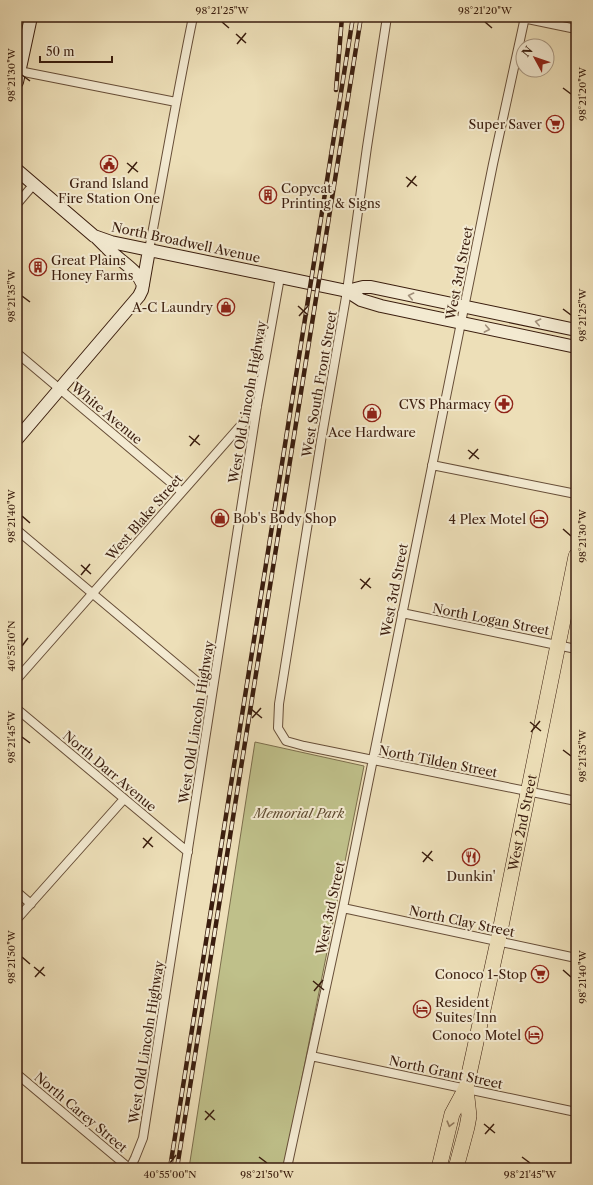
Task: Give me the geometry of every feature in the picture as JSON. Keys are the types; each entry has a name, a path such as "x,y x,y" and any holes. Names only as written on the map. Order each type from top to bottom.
{"highway":[{"name":"West 2nd Street","path":"439,1168 452,1114 466,1088 498,941 576,556"},
{"name":"West 2nd Street","path":"456,1168 469,1116 466,1088"}],"main road":[{"path":"18,77 31,17"},
{"name":"North Broadwell Avenue","path":"17,170 94,236 111,242 347,291 361,300 381,306 576,347"},
{"path":"94,236 137,274 143,285"},
{"path":"17,439 139,296 142,290 149,250"},
{"name":"North Broadwell Avenue","path":"347,291 363,287 371,287 576,330"}],"street":[{"path":"149,250 193,17"},
{"name":"West South Front Street","path":"297,744 286,741 278,728 278,704 347,291 387,17"},
{"path":"523,17 576,29"},
{"name":"West 3rd Street","path":"287,1168 343,908 523,17"},
{"path":"18,77 176,102"},
{"path":"17,204 34,184"},
{"name":"West Old Lincoln Highway","path":"130,1168 143,1138 257,406 280,277"},
{"name":"White Avenue","path":"17,353 182,492"},
{"name":"West Blake Street","path":"17,679 257,406"},
{"path":"432,465 576,494"},
{"path":"17,530 212,694"},
{"name":"North Logan Street","path":"402,613 576,649"},
{"name":"North Darr Avenue","path":"17,709 188,852"},
{"name":"North Tilden Street","path":"297,744 372,761 576,801"},
{"path":"17,919 124,799"},
{"path":"17,892 31,904"},
{"name":"North Clay Street","path":"343,908 576,958"},
{"name":"North Grant Street","path":"312,1056 576,1112"},
{"name":"North Carey Street","path":"17,1074 130,1168"}],"green space":[{"name":"Memorial Park","path":"255,742 364,766 284,1168 189,1168"}],"railway":[{"path":"336,90 342,17"},
{"path":"170,1168 353,17"},
{"path":"177,1168 361,17"}],"place":[{"name":"Super Saver","path":"555,124"},
{"name":"Grand Island Fire Station One","path":"109,164"},
{"name":"Copycat Printing & Signs","path":"268,195"},
{"name":"Great Plains Honey Farms","path":"38,267"},
{"name":"A-C Laundry","path":"226,307"},
{"name":"CVS Pharmacy","path":"504,404"},
{"name":"Ace Hardware","path":"372,413"},
{"name":"Bob's Body Shop","path":"220,518"},
{"name":"4 Plex Motel","path":"539,519"},
{"name":"Dunkin'","path":"471,857"},
{"name":"Conoco 1-Stop","path":"540,974"},
{"name":"Resident Suites Inn","path":"422,1009"},
{"name":"Conoco Motel","path":"534,1035"}]}
